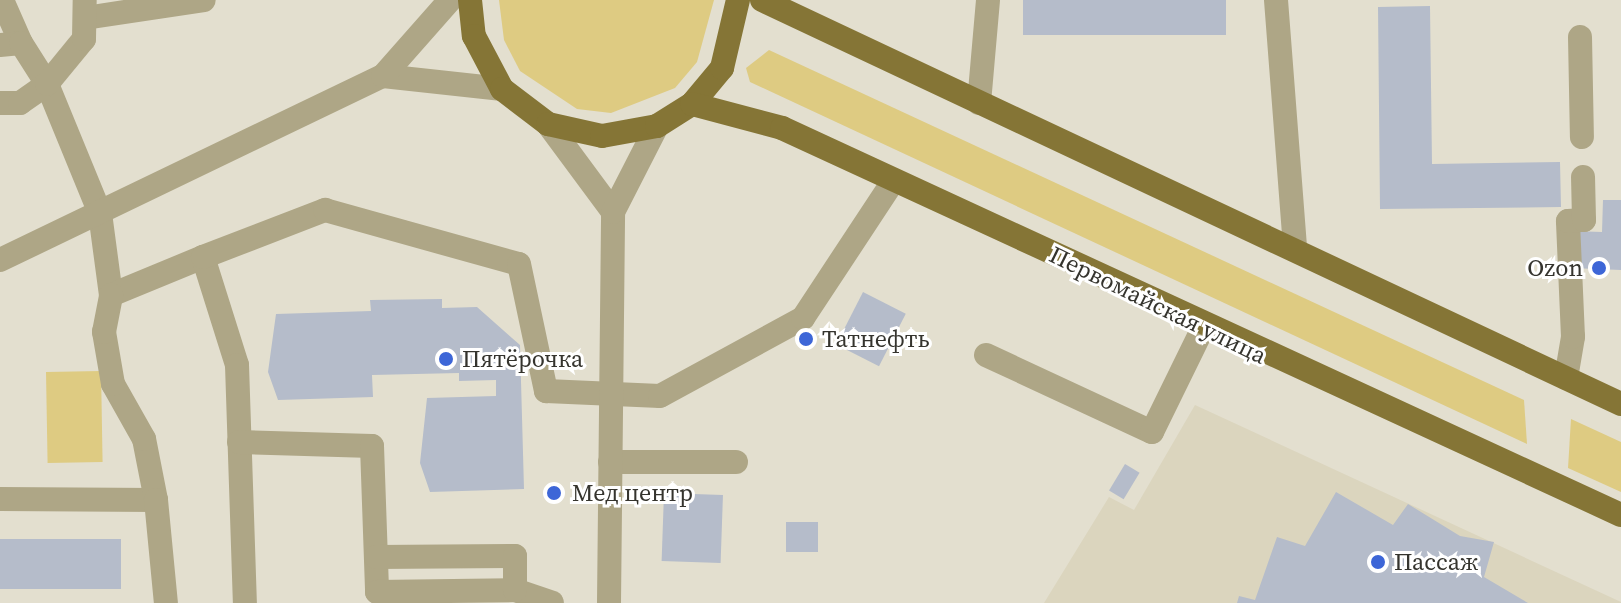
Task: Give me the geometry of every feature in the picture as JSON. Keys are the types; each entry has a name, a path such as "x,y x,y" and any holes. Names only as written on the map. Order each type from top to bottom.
{"main road":[{"path":"470,0 474,36 502,89 548,124 602,136 657,126 692,104 722,68 738,0"},
{"path":"762,0 1295,248 1621,404"},
{"name":"Первомайская улица","path":"692,104 782,128 1204,326 1621,515"}],"street":[{"path":"2,0 10,44 47,84 100,213 111,295 104,332 113,384 144,439 156,500 166,603"},
{"path":"0,103 20,103 47,84 84,39 85,9 204,0"},
{"path":"0,260 383,76 450,0"},
{"path":"979,103 988,0"},
{"path":"1276,0 1295,248"},
{"path":"1580,37 1582,137"},
{"path":"383,76 502,89"},
{"path":"548,124 613,212"},
{"path":"609,603 613,212 657,126"},
{"path":"1566,378 1573,337 1568,221 1584,220 1583,177"},
{"path":"111,295 325,210 519,264 546,391 660,396 803,318 894,180"},
{"path":"203,257 237,365 245,603"},
{"path":"986,355 1152,432 1204,326"},
{"path":"239,442 372,446 377,592 515,590 552,603"},
{"path":"610,462 736,462"},
{"path":"0,499 156,500"},
{"path":"376,557 515,556 515,590"}],"shaded area":[{"path":"499,0 714,0 697,62 675,88 611,113 577,109 520,71 504,40"},
{"path":"769,50 1524,400 1527,444 750,82 746,68"},
{"path":"101,371 103,462 48,463 46,372"},
{"path":"1195,405 1621,603 1044,603 1109,497 1134,510"},
{"path":"1571,419 1621,442 1621,492 1568,468"}],"building":[{"path":"1023,0 1226,0 1226,35 1023,35"},
{"path":"1430,6 1432,164 1560,162 1561,207 1380,209 1378,7"},
{"path":"1603,200 1621,200 1621,270 1571,268 1572,231 1602,232"},
{"path":"863,292 906,314 879,366 836,345"},
{"path":"442,299 442,308 477,307 520,345 524,489 430,492 420,463 427,398 496,396 496,380 459,381 459,373 372,375 373,397 278,400 268,372 276,314 371,311 370,300"},
{"path":"1125,464 1140,473 1124,499 1109,491"},
{"name":"Пассаж","path":"1336,492 1393,525 1408,504 1460,536 1494,542 1484,577 1528,603 1237,603 1239,596 1255,600 1277,537 1305,546"},
{"path":"664,493 723,495 721,563 662,561"},
{"path":"786,522 818,522 818,552 786,552"},
{"path":"0,539 121,539 121,589 0,589"}],"place":[{"name":"Ozon","path":"1599,268"},
{"name":"Татнефть","path":"806,339"},
{"name":"Пятёрочка","path":"446,359"},
{"name":"Мед центр","path":"554,493"},
{"name":"Пассаж","path":"1378,562"}]}
